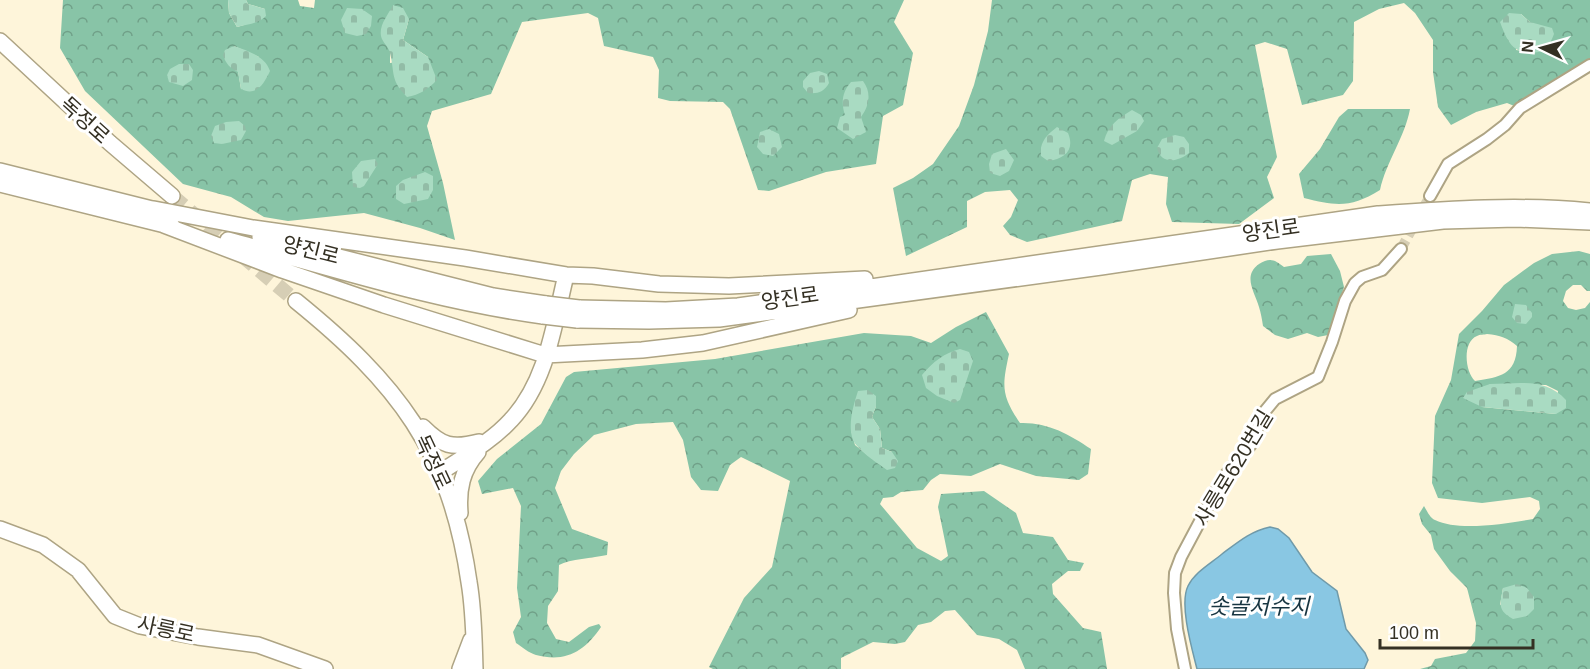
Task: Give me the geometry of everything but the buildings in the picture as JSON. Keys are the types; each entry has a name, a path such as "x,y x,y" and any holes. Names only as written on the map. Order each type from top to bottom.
{"main road":[{"name":"독정로","path":"5,46 172,196"},
{"name":"양진로","path":"0,171 544,310"},
{"name":"양진로","path":"0,184 497,310 544,310 649,321 719,319 1288,239 1443,221 1516,219 1590,222"},
{"name":"양진로","path":"578,314 738,306 1378,214 1450,208 1537,207 1590,211"},
{"path":"154,209 253,228 465,258 566,275 659,284 729,286 976,272"},
{"path":"164,225 282,270 384,305 546,355 642,350 703,343 955,286"},
{"path":"441,472 490,438 511,421 522,408 536,383 546,355 566,275"},
{"name":"독정로","path":"296,301 360,357 402,405 441,472 465,555 470,584 475,669"},
{"path":"402,405 436,440 444,444 460,446 490,438"},
{"path":"465,555 460,485 473,458 490,438"},
{"name":"사릉로","path":"0,529 43,544 78,570 115,616 140,626 258,645 325,669"},
{"path":"460,669 474,634"},
{"path":"474,634 481,669"}],"street":[{"path":"1430,196 1448,164 1505,125 1520,108 1590,65"},
{"name":"사릉로620번길","path":"1185,669 1177,629 1174,593 1175,573 1181,557 1223,478 1254,441 1261,416 1275,399 1318,377 1330,350 1345,301 1355,283 1362,277 1382,270 1401,249"}],"green space":[{"path":"63,0 228,0 229,13 237,27 244,25 265,9 248,4 246,0 298,0 300,6 314,8 315,0 904,0 894,22 913,53 903,105 883,116 876,164 826,172 769,191 758,190 730,109 723,102 670,101 658,98 659,70 653,57 604,46 598,18 588,13 522,22 491,94 432,111 427,126 443,183 455,240 364,213 288,221 264,217 231,197 183,184 85,91 60,48","holes":["409,19 403,40 428,57 390,63 390,52","234,46 259,57 241,89"]},
{"path":"228,0 246,0 248,4 265,9 266,16 256,22 237,27 229,13"},
{"path":"992,0 1590,0 1590,62 1519,108 1507,103 1476,112 1451,125 1438,107 1433,72 1433,40 1415,13 1404,3 1379,9 1354,22 1353,81 1343,95 1302,105 1287,49 1265,42 1255,45 1277,157 1267,177 1274,198 1239,224 1172,222 1166,204 1168,177 1150,174 1132,180 1122,221 1027,242 1010,235 1003,226 1011,217 1018,200 1010,190 985,192 967,201 967,227 906,256 893,188 933,164 959,126 974,85 988,31","holes":["1521,14 1530,22 1535,53 1516,50"]},
{"path":"393,5 403,8 409,19 403,40 428,57 437,80 424,91 407,97 395,81 389,51 381,36 383,24"},
{"path":"347,8 362,9 372,16 371,26 366,34 357,36 345,33 341,20"},
{"path":"1509,13 1521,14 1530,22 1552,28 1554,34 1547,51 1521,51 1511,44 1500,22"},
{"path":"234,46 255,55 268,66 270,71 268,76 259,88 251,91 241,89 238,72 225,61 223,55 225,50"},
{"path":"179,64 189,64 193,70 192,80 183,86 169,82 167,75 170,69"},
{"path":"819,71 827,74 829,83 820,92 808,93 803,87 803,81 810,73"},
{"path":"863,81 868,90 868,104 861,117 866,132 853,139 837,128 840,117 845,115 843,102 846,90 851,82"},
{"path":"1348,109 1410,109 1380,190 1360,200 1343,204 1304,198 1299,174 1320,149 1339,117"},
{"path":"1132,110 1141,115 1144,121 1137,131 1112,145 1104,141 1111,126"},
{"path":"239,121 245,126 246,131 241,140 222,144 214,143 211,136 215,126"},
{"path":"1057,127 1068,133 1069,149 1064,156 1048,161 1041,156 1041,147 1047,136"},
{"path":"769,129 779,134 782,147 773,156 763,154 757,147 760,132"},
{"path":"1175,135 1184,137 1189,144 1189,153 1175,160 1166,159 1162,157 1157,148 1162,139"},
{"path":"1006,149 1014,160 1009,171 1000,176 990,173 989,164 992,154"},
{"path":"375,159 378,164 364,186 353,187 352,172 361,161"},
{"path":"425,172 433,176 433,190 428,199 404,204 396,199 396,186 403,180"},
{"path":"1579,251 1590,254 1590,291 1581,285 1573,285 1566,291 1563,301 1568,308 1576,310 1585,308 1590,302 1590,669 1420,669 1431,666 1435,659 1466,653 1475,641 1476,623 1467,588 1450,571 1434,549 1431,535 1422,524 1419,514 1424,506 1435,520 1445,524 1470,526 1533,519 1540,509 1539,501 1530,497 1482,503 1438,498 1432,483 1435,416 1451,380 1459,334 1504,285 1534,263 1552,254","holes":["1478,335 1504,337 1514,343 1517,346 1516,356 1514,363 1505,373 1475,381 1467,364 1467,351 1472,339","1490,384 1546,385 1558,391 1556,414 1482,407","1503,588 1527,588 1500,605"]},
{"path":"1331,254 1340,271 1344,287 1328,335 1318,337 1307,333 1288,339 1275,335 1263,326 1250,279 1254,269 1269,260 1284,267 1301,264 1307,256"},
{"path":"1515,304 1526,305 1532,313 1532,317 1526,324 1517,323 1512,317"},
{"path":"986,312 1009,354 1004,383 1006,397 1020,423 1049,427 1074,438 1091,449 1088,474 1079,480 1036,476 1000,464 971,476 940,474 923,490 901,492 893,497 883,498 880,504 917,548 941,561 948,556 938,507 941,494 984,491 1016,513 1023,533 1053,537 1068,560 1084,563 1080,571 1068,571 1052,584 1053,594 1083,628 1101,632 1107,669 1025,669 1017,650 999,639 977,635 955,610 945,611 931,622 918,625 905,642 895,644 873,642 841,658 841,669 713,669 709,667 744,598 772,567 790,481 741,457 730,465 718,491 701,490 691,477 683,440 673,422 636,424 594,435 574,454 561,471 555,488 572,529 608,542 607,555 559,565 558,591 548,606 547,623 556,639 569,642 589,627 599,624 601,627 581,649 566,656 536,655 516,643 513,632 521,617 517,588 521,506 513,488 482,494 478,481 497,459 541,424 566,377 574,372 715,359 864,333 911,336 931,343","holes":["876,406 872,417 880,429 882,448 892,452 870,457 855,445 851,430"]},
{"path":"960,349 969,352 973,361 960,400 954,403 937,396 926,388 922,375 939,359"},
{"path":"1531,383 1540,385 1558,393 1566,400 1566,408 1556,414 1482,407 1463,398 1467,392 1490,384"},
{"path":"868,390 876,396 876,406 872,417 880,429 882,448 892,452 898,461 895,468 887,470 864,453 853,441 851,419 856,397 858,391"},
{"path":"1517,584 1527,588 1534,597 1534,609 1527,616 1513,619 1504,613 1501,598 1503,588"}],"water":[{"name":"솟골저수지","path":"1270,527 1278,529 1289,538 1312,572 1337,591 1346,629 1368,660 1364,669 1197,669 1186,615 1188,586 1199,572 1234,545 1251,534"}],"tunnel":[{"path":"172,196 296,301"},
{"path":"1401,249 1430,196"}]}
